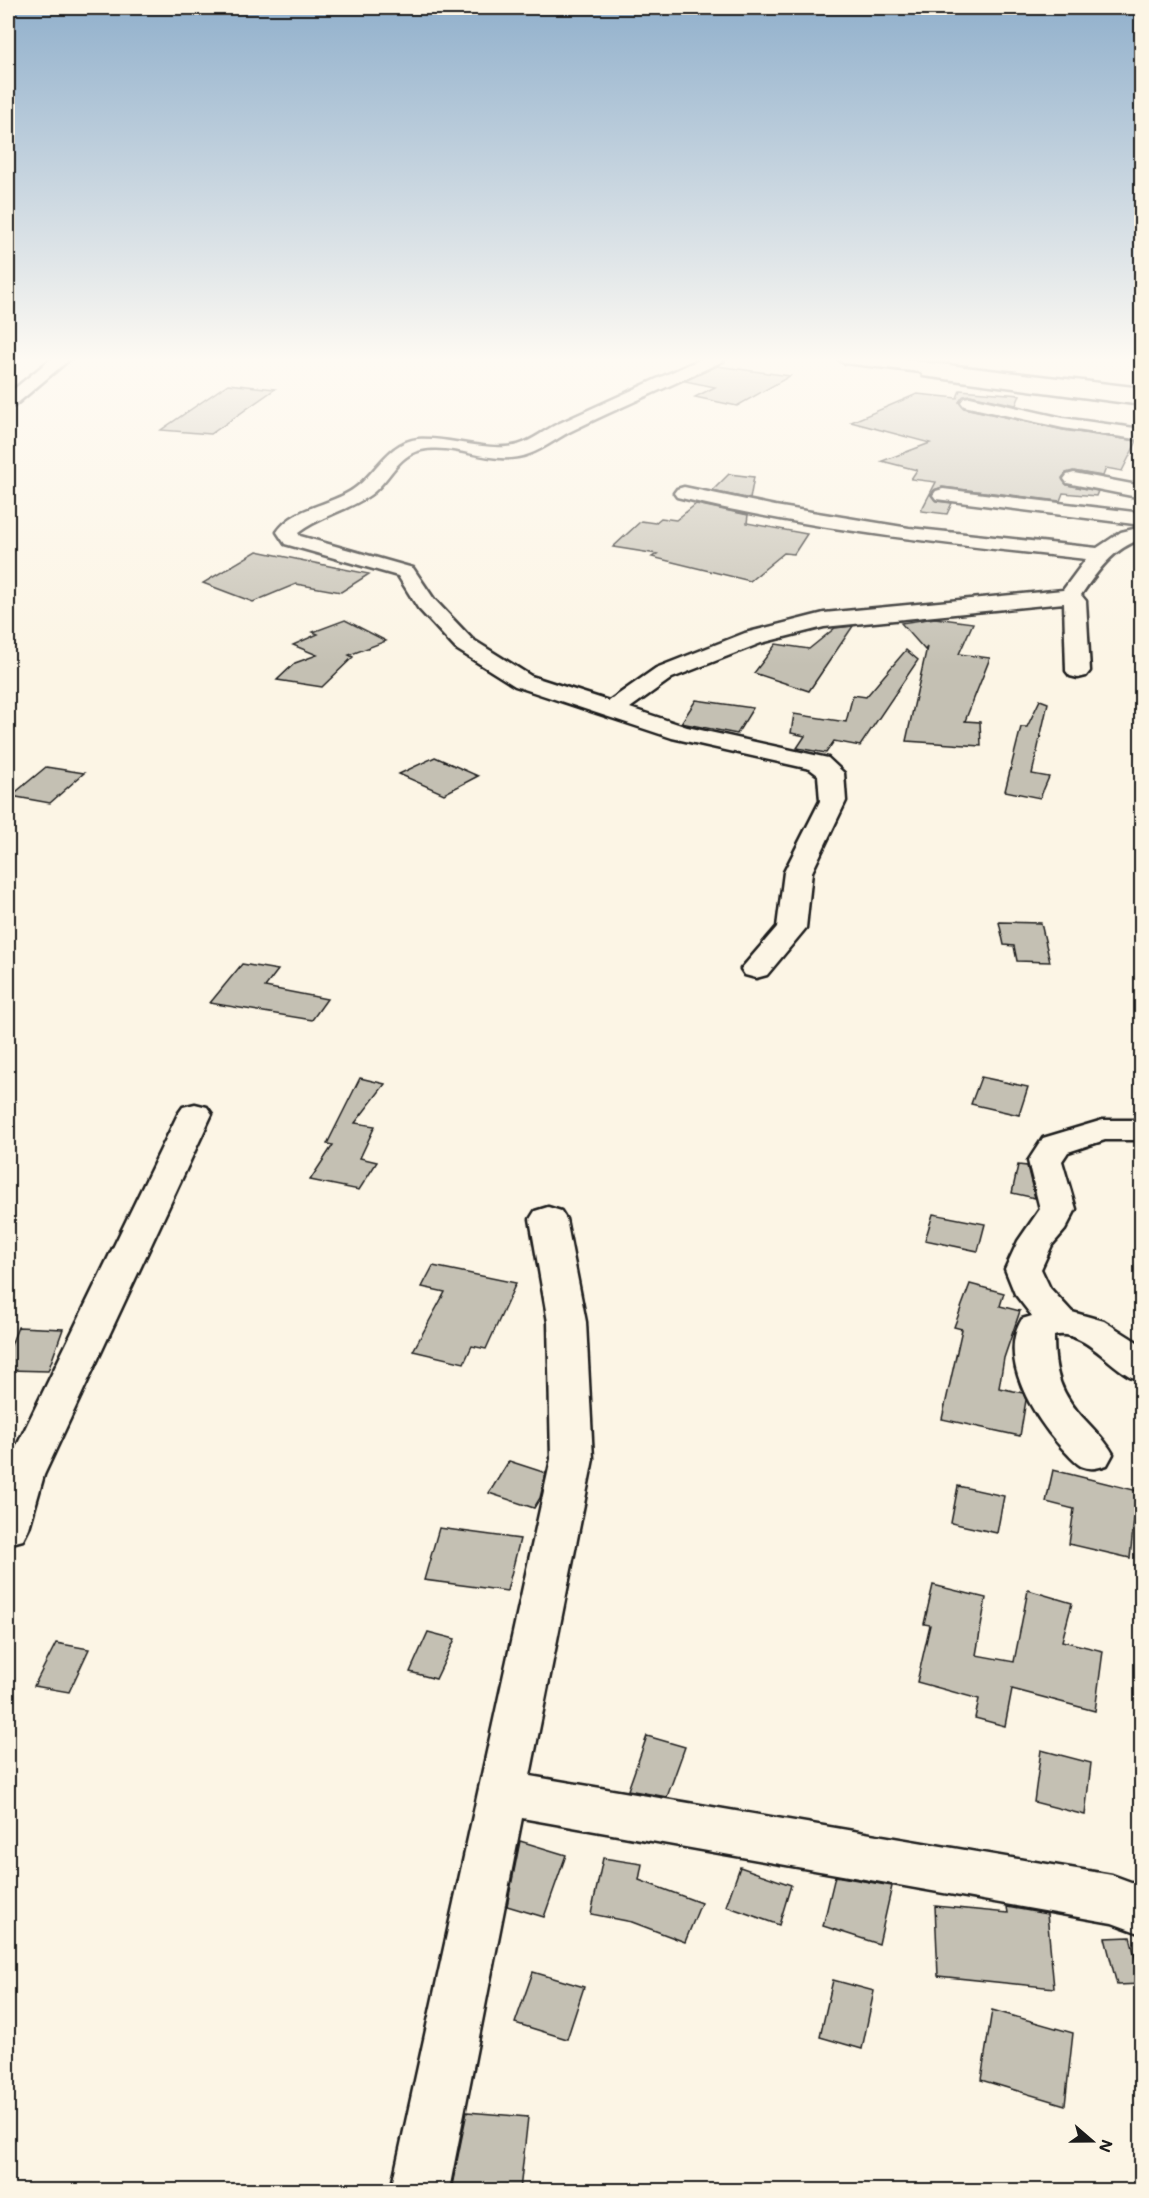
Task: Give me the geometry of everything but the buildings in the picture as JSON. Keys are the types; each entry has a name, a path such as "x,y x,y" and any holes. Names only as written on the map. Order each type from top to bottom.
{"main road":[{"path":"391,461 365,490 336,506 305,518 287,532 292,540 406,572 426,603 465,644 523,681 681,733 819,763 831,773 833,801 798,872 791,928 756,969"},
{"path":"1074,479 1142,492"},
{"path":"684,493 774,512 909,534 1099,554"},
{"path":"943,495 1142,519"},
{"path":"612,710 664,673 753,638 824,620 1070,596 1099,554 1125,537 1142,533"},
{"path":"1070,596 1075,601 1078,671"},
{"path":"8,1528 23,1475 195,1114"},
{"path":"1142,1130 1103,1130 1055,1145 1045,1161 1058,1209 1052,1222 1036,1241 1023,1269 1034,1294 1059,1321 1091,1330 1115,1344 1142,1366"},
{"path":"420,2190 572,1459 567,1322 548,1219"},
{"path":"1059,1321 1035,1328 1033,1357 1040,1387 1057,1418 1093,1454"},
{"path":"501,1793 1112,1899 1142,1910"}]}
